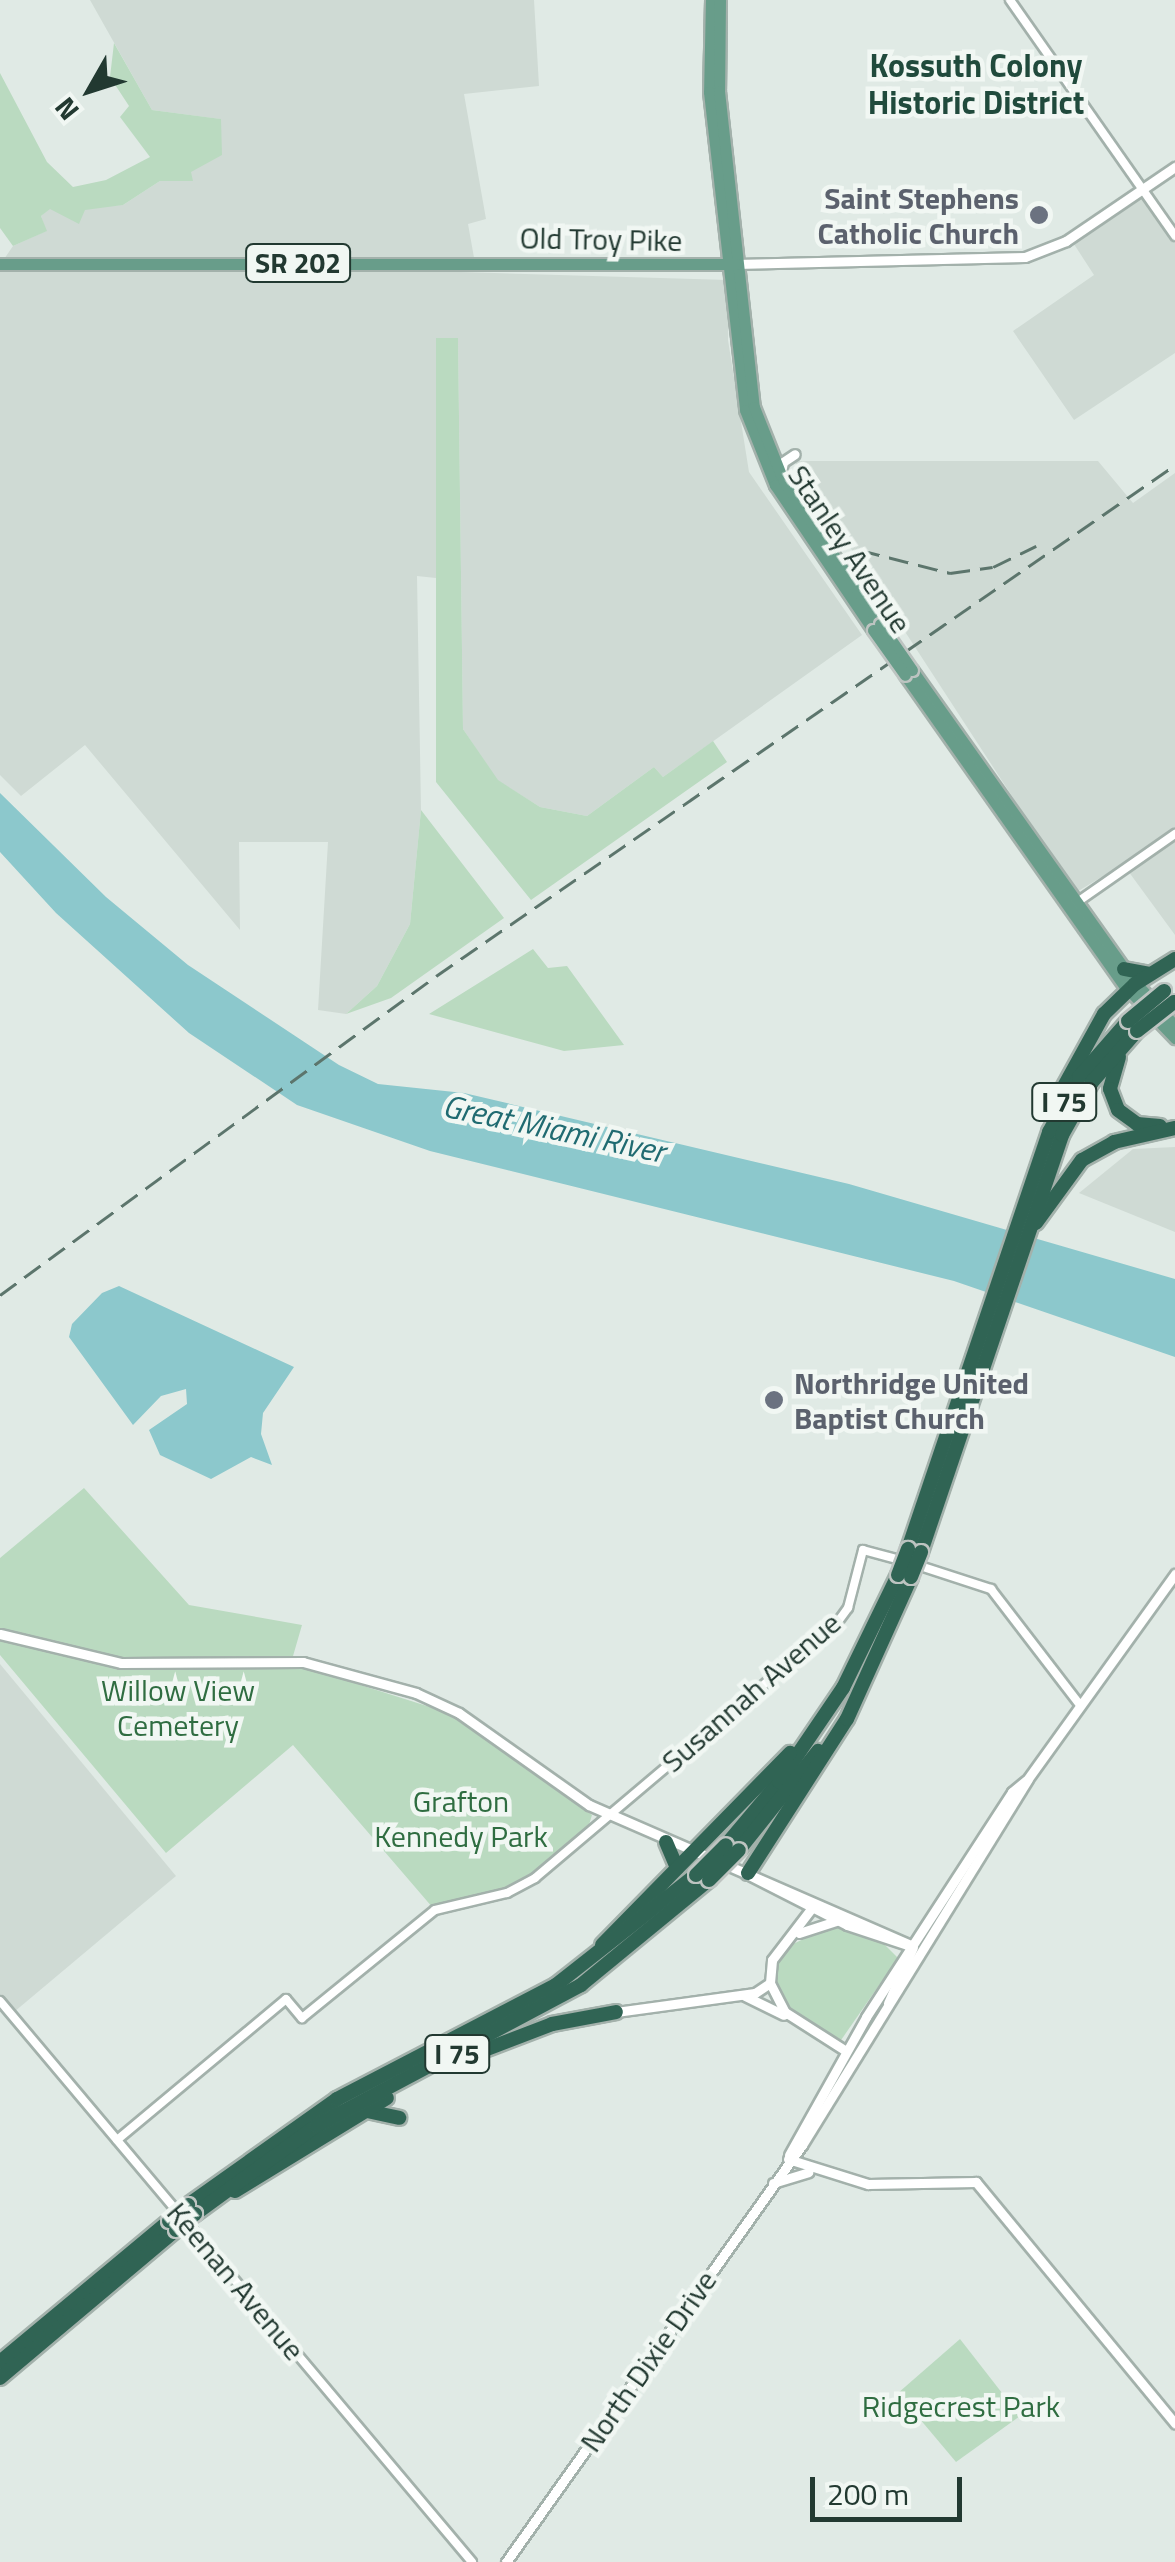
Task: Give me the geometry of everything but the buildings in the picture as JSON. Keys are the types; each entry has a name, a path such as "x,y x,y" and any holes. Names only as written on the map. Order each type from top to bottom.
{"highway":[{"path":"1032,1200 1079,1050 1132,987 1175,959"},
{"path":"1124,969 1151,974"},
{"name":"I 75","path":"191,2209 316,2126 581,1985 703,1877 806,1768 875,1656 989,1328 1021,1250 1032,1200 1069,1094 1172,994"},
{"path":"1131,1031 1110,1076 1118,1110 1151,1127 1175,1124"},
{"path":"1032,1200 1098,1150 1175,1124"},
{"name":"I 75","path":"989,1328 1013,1234 1032,1200"},
{"name":"I 75","path":"732,1847 810,1737 905,1576"},
{"path":"748,1873 847,1719 875,1656"},
{"path":"586,1966 692,1852 810,1737"},
{"path":"666,1842 677,1868"},
{"name":"I 75","path":"0,2378 191,2209 324,2107 505,2015 586,1966 703,1877"},
{"path":"191,2209 361,2112 496,2044 552,2024 616,2012"},
{"path":"361,2112 399,2118"},
{"name":"I 75","path":"0,2362 172,2225"}],"main road":[{"name":"Stanley Avenue","path":"711,0 707,56 731,264 754,407 783,480 877,627"},
{"name":"Stanley Avenue","path":"720,0 716,56 741,388 764,465 1072,905 1175,1038"},
{"name":"Old Troy Pike","path":"0,264 1009,260 1053,248 1175,167"},
{"path":"783,480 782,464 795,454"},
{"name":"Stanley Avenue","path":"1072,905 1124,969 1132,987 1175,1026"},
{"name":"North Dixie Drive","path":"788,2159 810,2134 883,2020 1028,1780 1175,1574"},
{"path":"0,1634 121,1663 288,1660 377,1682 459,1713 559,1788 610,1815 666,1842 774,1881 897,1934 913,1946 914,1956 883,2020"},
{"name":"North Dixie Drive","path":"506,2562 773,2183 876,2003 1012,1792 1028,1780"},
{"path":"748,1873 838,1920 913,1946 925,1941 960,1896"},
{"path":"774,1881 809,1906 864,1920"},
{"path":"792,2018 770,1983 772,1960 809,1906"},
{"path":"897,1934 934,1914"},
{"path":"792,1936 838,1920"},
{"path":"883,1938 896,1948 899,1967"},
{"path":"616,2012 742,1995 770,1983"},
{"path":"742,1995 792,2018 846,2051"},
{"path":"867,2045 862,2032 876,2003"},
{"path":"810,2114 810,2134"},
{"path":"788,2159 818,2172 884,2185 976,2182 1175,2423"},
{"path":"773,2183 818,2172"}],"street":[{"path":"1010,0 1175,236"},
{"path":"1072,905 1175,834"},
{"name":"Susannah Avenue","path":"117,2140 286,1998 302,2018 435,1910 516,1889 610,1815 837,1623 848,1608 863,1550 989,1588 1080,1706"},
{"name":"Keenan Avenue","path":"0,2001 472,2562"}],"shaded area":[{"path":"90,0 534,0 539,86 464,94 486,219 468,224 475,263 428,264 429,271 728,280 728,340 749,472 862,635 663,777 654,767 587,816 540,807 497,780 463,729 458,339 437,338 436,578 417,576 421,810 410,924 377,986 346,1014 318,1010 328,842 239,842 240,930 85,745 21,796 0,775 0,265 13,246 46,231 41,216 50,208 123,205 160,181 192,181 190,172 220,119 152,110"},
{"path":"1143,189 1175,236 1175,353 1074,420 1013,331 1094,275 1070,238"},
{"path":"794,461 1098,461 1133,503 1175,473 1175,935 1123,864 1075,893"},
{"path":"1175,1147 1175,1232 1079,1193 1133,1149"},
{"path":"0,1664 176,1876 14,2012 0,1996"}],"green space":[{"path":"114,43 152,110 221,119 222,155 191,172 193,181 160,181 123,205 85,210 79,224 50,209 41,216 47,231 13,246 0,228 0,73 47,162 73,187 106,180 150,157 120,117 129,106 110,77"},
{"path":"436,338 458,338 463,729 498,780 540,807 587,816 654,767 663,777 713,741 727,762 531,900 436,782"},
{"path":"421,810 504,918 391,998 346,1014 377,986 410,924"},
{"path":"533,949 548,968 567,966 624,1045 564,1051 429,1014"},
{"name":"Willow View Cemetery","path":"84,1488 189,1605 302,1625 291,1663 449,1713 592,1815 588,1828 536,1873 504,1891 433,1908 293,1745 166,1853 0,1655 0,1558"},
{"path":"836,1923 881,1941 898,1958 839,2043 790,2012 776,1995 773,1974 783,1949"},
{"name":"Ridgecrest Park","path":"960,2339 1020,2416 956,2462 898,2393"}],"water":[{"name":"Great Miami River","path":"0,793 106,897 188,965 339,1065 378,1084 464,1093 849,1184 1175,1279 1175,1357 954,1281 430,1151 297,1105 189,1033 56,913 0,852"},
{"path":"119,1286 294,1367 263,1413 261,1434 272,1465 251,1457 211,1479 160,1455 149,1430 187,1404 186,1389 161,1396 133,1425 69,1337 72,1324 102,1293"}],"railway":[{"path":"0,1295 436,976 1175,465"},
{"path":"860,550 950,573 993,567 1036,546"}],"place":[{"name":"Saint Stephens Catholic Church","path":"1039,215"},
{"name":"Northridge United Baptist Church","path":"774,1400"}],"district":[{"name":"Kossuth Colony Historic District","path":"976,84"}],"park label":[{"name":"Grafton Kennedy Park","path":"461,1818"}]}
